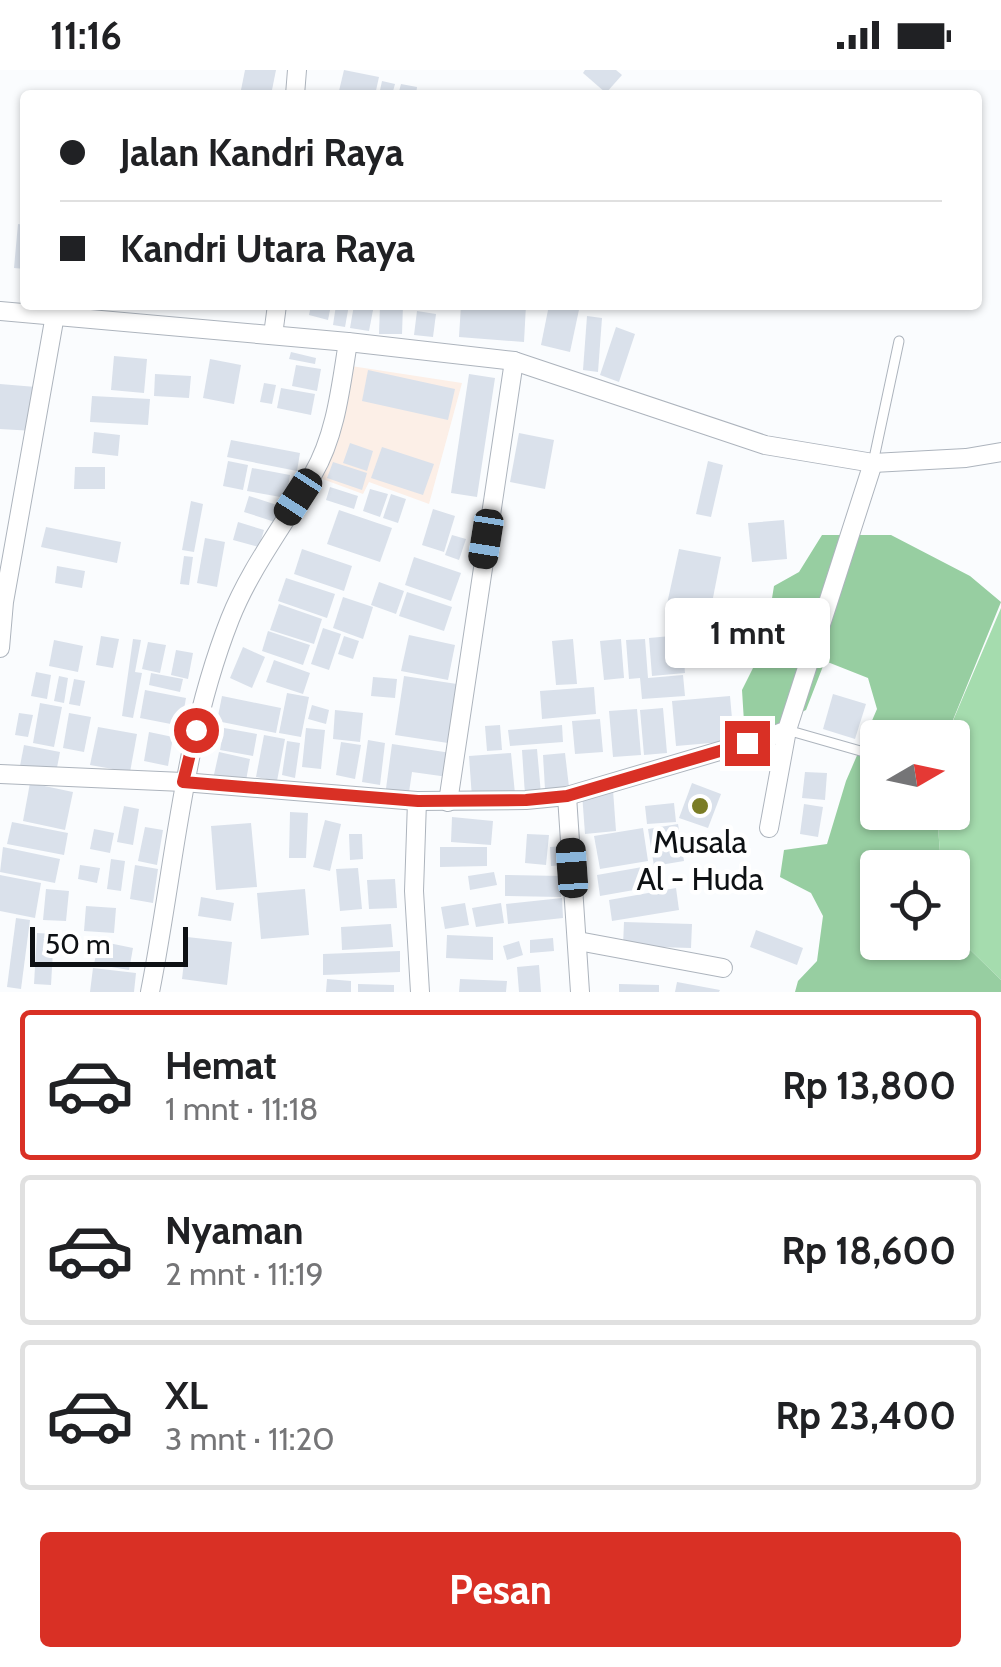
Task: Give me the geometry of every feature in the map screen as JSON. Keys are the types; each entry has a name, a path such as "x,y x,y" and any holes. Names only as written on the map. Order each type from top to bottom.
{"street":[{"path":"273,335 276,310"},
{"path":"0,311 514,361 764,445 873,463 1001,452"},
{"path":"0,648 4,602 55,315"},
{"path":"150,992 183,782 230,619 264,548 315,471 338,404 348,342"},
{"path":"448,802 514,361"},
{"path":"769,828 782,732 873,463"},
{"path":"0,774 183,782 418,801 526,800 567,796 782,732"},
{"path":"567,796 580,992"},
{"path":"418,801 414,890 420,992"},
{"path":"578,941 723,968"}],"lane":[{"path":"873,463 899,341"},
{"path":"782,732 860,752"}],"shaded area":[{"path":"351,366 462,383 429,504 369,482 363,494 317,477"}],"green space":[{"path":"822,535 891,535 970,576 1001,602 953,720 872,720 877,709 868,678 825,661 806,710 763,731 744,722 742,690 757,660 774,586 799,572"},
{"path":"1001,608 1001,980 970,950 970,850 940,850 938,830 970,830 970,720 953,720"},
{"path":"860,748 860,830 938,830 940,850 860,850 860,960 970,960 970,950 1001,980 1001,992 795,992 798,981 817,961 823,916 811,893 780,877 784,850 827,844"}],"building":[{"path":"245,70 276,70 272,90 241,90"},
{"path":"344,70 379,77 376,90 339,90"},
{"path":"616,70 622,75 609,90 603,90 583,73"},
{"path":"382,81 395,84 393,90 380,90"},
{"path":"401,84 417,87 417,90 399,90"},
{"path":"18,224 20,269 14,268"},
{"path":"310,310 330,310 328,320 309,315"},
{"path":"335,310 348,310 345,327 333,325"},
{"path":"353,310 373,310 369,331 350,328"},
{"path":"380,310 403,310 402,334 379,334"},
{"path":"461,310 526,310 524,342 459,337"},
{"path":"548,310 579,310 570,352 541,345"},
{"path":"417,311 436,314 433,337 414,335"},
{"path":"587,316 602,318 598,372 583,370"},
{"path":"616,327 635,334 619,382 600,375"},
{"path":"291,352 316,358 315,364 289,359"},
{"path":"114,356 147,359 144,393 111,390"},
{"path":"210,359 241,365 234,404 203,398"},
{"path":"296,365 321,369 317,391 292,386"},
{"path":"368,370 455,389 448,420 362,401"},
{"path":"155,374 191,376 189,398 154,396"},
{"path":"469,374 495,378 477,497 451,493"},
{"path":"264,383 276,385 272,404 260,402"},
{"path":"0,384 36,387 34,431 0,429"},
{"path":"281,388 315,394 311,415 277,408"},
{"path":"92,396 150,399 148,425 90,422"},
{"path":"94,432 120,435 118,456 92,453"},
{"path":"519,433 554,440 545,489 510,482"},
{"path":"231,440 300,453 297,471 227,457"},
{"path":"350,443 373,451 367,471 343,463"},
{"path":"382,447 434,464 423,495 371,478"},
{"path":"228,461 248,465 243,490 223,486"},
{"path":"708,461 723,465 711,517 696,514"},
{"path":"333,462 367,473 362,490 327,478"},
{"path":"75,467 105,467 105,489 74,489"},
{"path":"252,468 290,475 286,498 247,491"},
{"path":"330,487 358,496 354,509 326,500"},
{"path":"370,489 388,494 380,517 363,511"},
{"path":"391,494 406,499 398,523 383,518"},
{"path":"249,496 280,506 275,522 244,512"},
{"path":"191,501 203,504 194,552 182,550"},
{"path":"433,509 455,516 444,552 422,545"},
{"path":"339,510 392,528 380,562 327,544"},
{"path":"784,520 787,559 752,562 748,523"},
{"path":"238,522 264,530 259,547 233,540"},
{"path":"46,527 121,542 117,563 41,547"},
{"path":"452,535 466,539 459,560 445,555"},
{"path":"205,538 225,542 217,587 197,583"},
{"path":"302,549 352,566 344,591 294,574"},
{"path":"679,549 721,557 710,613 667,604"},
{"path":"184,556 193,557 189,585 180,584"},
{"path":"414,557 461,573 451,601 405,585"},
{"path":"57,566 85,571 82,588 55,583"},
{"path":"286,578 335,594 327,618 278,601"},
{"path":"379,582 404,591 396,614 371,605"},
{"path":"407,592 452,607 444,631 399,616"},
{"path":"343,597 373,607 363,639 333,628"},
{"path":"279,604 322,619 314,644 270,630"},
{"path":"323,628 341,634 329,670 311,664"},
{"path":"268,631 310,645 303,665 262,651"},
{"path":"409,635 455,645 448,680 401,671"},
{"path":"682,635 685,673 652,676 649,638"},
{"path":"101,636 119,639 113,668 96,665"},
{"path":"344,636 359,641 353,659 338,654"},
{"path":"133,639 141,640 135,672 142,673 133,718 122,716"},
{"path":"573,639 577,684 556,685 552,641"},
{"path":"621,639 624,678 604,680 600,641"},
{"path":"645,639 648,678 683,675 685,696 642,699 640,678 629,679 626,640"},
{"path":"54,640 83,646 78,672 49,666"},
{"path":"148,642 166,645 160,673 142,669"},
{"path":"243,647 265,657 252,688 230,678"},
{"path":"176,650 193,653 188,679 171,675"},
{"path":"274,660 310,673 303,694 266,682"},
{"path":"36,672 51,675 47,699 31,696"},
{"path":"151,673 183,679 180,692 149,685"},
{"path":"59,676 68,678 64,703 54,701"},
{"path":"404,676 457,684 448,743 395,735"},
{"path":"373,677 397,679 395,698 371,696"},
{"path":"74,679 85,681 80,706 69,704"},
{"path":"594,687 596,714 542,719 540,691"},
{"path":"145,690 186,698 181,726 140,718"},
{"path":"287,693 309,697 301,737 279,733"},
{"path":"833,694 866,704 855,739 823,729"},
{"path":"222,696 281,708 276,733 217,721"},
{"path":"730,696 734,741 676,746 672,701"},
{"path":"40,703 62,707 54,747 33,743"},
{"path":"312,705 329,710 326,724 308,719"},
{"path":"663,708 667,753 644,755 640,710"},
{"path":"637,709 641,755 613,757 609,711"},
{"path":"335,710 363,713 360,742 333,739"},
{"path":"19,713 33,715 28,737 15,735"},
{"path":"69,713 91,717 84,752 63,748"},
{"path":"600,719 603,752 575,754 572,721"},
{"path":"500,725 502,750 487,751 485,726"},
{"path":"562,725 563,742 510,746 508,730"},
{"path":"98,727 137,734 130,772 90,765"},
{"path":"224,728 257,734 253,756 220,750"},
{"path":"306,728 325,730 321,769 302,767"},
{"path":"149,732 173,737 168,766 144,761"},
{"path":"264,735 285,739 277,781 256,777"},
{"path":"368,740 385,743 380,785 362,782"},
{"path":"287,741 300,743 295,778 282,775"},
{"path":"341,742 361,745 355,779 336,775"},
{"path":"392,744 451,753 448,777 412,772 408,799 385,796"},
{"path":"24,745 60,752 56,773 20,766"},
{"path":"537,749 541,794 525,795 522,750"},
{"path":"219,752 250,759 245,786 213,779"},
{"path":"511,753 515,794 472,798 469,756"},
{"path":"565,753 569,787 545,789 543,755"},
{"path":"805,772 827,773 825,800 802,798"},
{"path":"30,783 73,792 65,830 23,821"},
{"name":"Musala Al - Huda","path":"692,783 721,794 708,828 679,818"},
{"path":"613,790 616,831 585,834 582,793"},
{"path":"674,803 676,822 647,824 645,806"},
{"path":"804,804 823,807 818,837 800,834"},
{"path":"124,806 139,809 133,845 117,842"},
{"path":"290,812 308,813 306,858 289,858"},
{"path":"452,817 493,821 491,845 451,842"},
{"path":"325,820 341,824 330,871 313,867"},
{"path":"12,822 68,833 64,855 7,844"},
{"path":"251,823 257,887 216,890 211,826"},
{"path":"678,824 684,861 654,866 648,829"},
{"path":"145,827 163,830 157,865 138,861"},
{"path":"643,828 648,861 600,869 594,836"},
{"path":"94,829 114,833 110,853 90,849"},
{"path":"349,834 362,834 363,859 350,860"},
{"path":"527,834 549,835 546,865 525,863"},
{"path":"564,846 565,865 551,866 550,847"},
{"path":"3,847 60,859 55,883 0,872"},
{"path":"440,847 487,847 487,866 440,867"},
{"path":"111,859 125,861 121,891 107,889"},
{"path":"80,865 100,868 97,883 78,879"},
{"path":"135,865 158,869 153,903 130,899"},
{"path":"648,866 651,887 600,896 597,875"},
{"path":"358,868 362,909 340,911 336,869"},
{"path":"494,872 497,885 470,890 468,876"},
{"path":"0,875 41,883 35,918 0,911"},
{"path":"505,875 562,876 561,897 505,896"},
{"path":"395,879 397,908 369,909 367,880"},
{"path":"676,888 679,910 612,921 609,900"},
{"path":"46,889 69,891 66,921 43,920"},
{"path":"305,889 309,935 261,939 257,893"},
{"path":"201,897 234,903 231,921 198,916"},
{"path":"562,898 563,918 508,924 506,904"},
{"path":"465,903 469,925 445,929 441,907"},
{"path":"501,903 504,923 476,927 472,908"},
{"path":"86,906 116,908 114,933 84,931"},
{"path":"16,918 30,920 21,989 7,987"},
{"path":"624,922 692,924 691,948 623,946"},
{"path":"391,924 393,947 342,950 341,927"},
{"path":"756,930 803,948 797,965 750,947"},
{"path":"37,933 54,934 51,985 34,984"},
{"path":"447,935 493,937 493,960 446,958"},
{"path":"187,937 232,942 227,985 182,979"},
{"path":"553,938 554,951 530,953 530,940"},
{"path":"99,941 133,948 129,970 94,964"},
{"path":"519,941 523,955 507,960 503,946"},
{"path":"400,951 400,972 323,975 323,954"},
{"path":"539,965 541,992 519,992 517,967"},
{"path":"93,968 136,973 134,992 90,992"},
{"path":"327,979 351,981 351,992 326,992"},
{"path":"460,979 507,981 506,992 459,992"},
{"path":"677,982 720,990 675,992"},
{"path":"358,984 394,985 394,992 358,992"},
{"path":"619,984 659,985 659,992 619,992"}],"place":[{"name":"Musala Al - Huda","path":"700,806"}],"route":[{"path":"196,730 183,782 448,802 567,796 747,743"}]}
